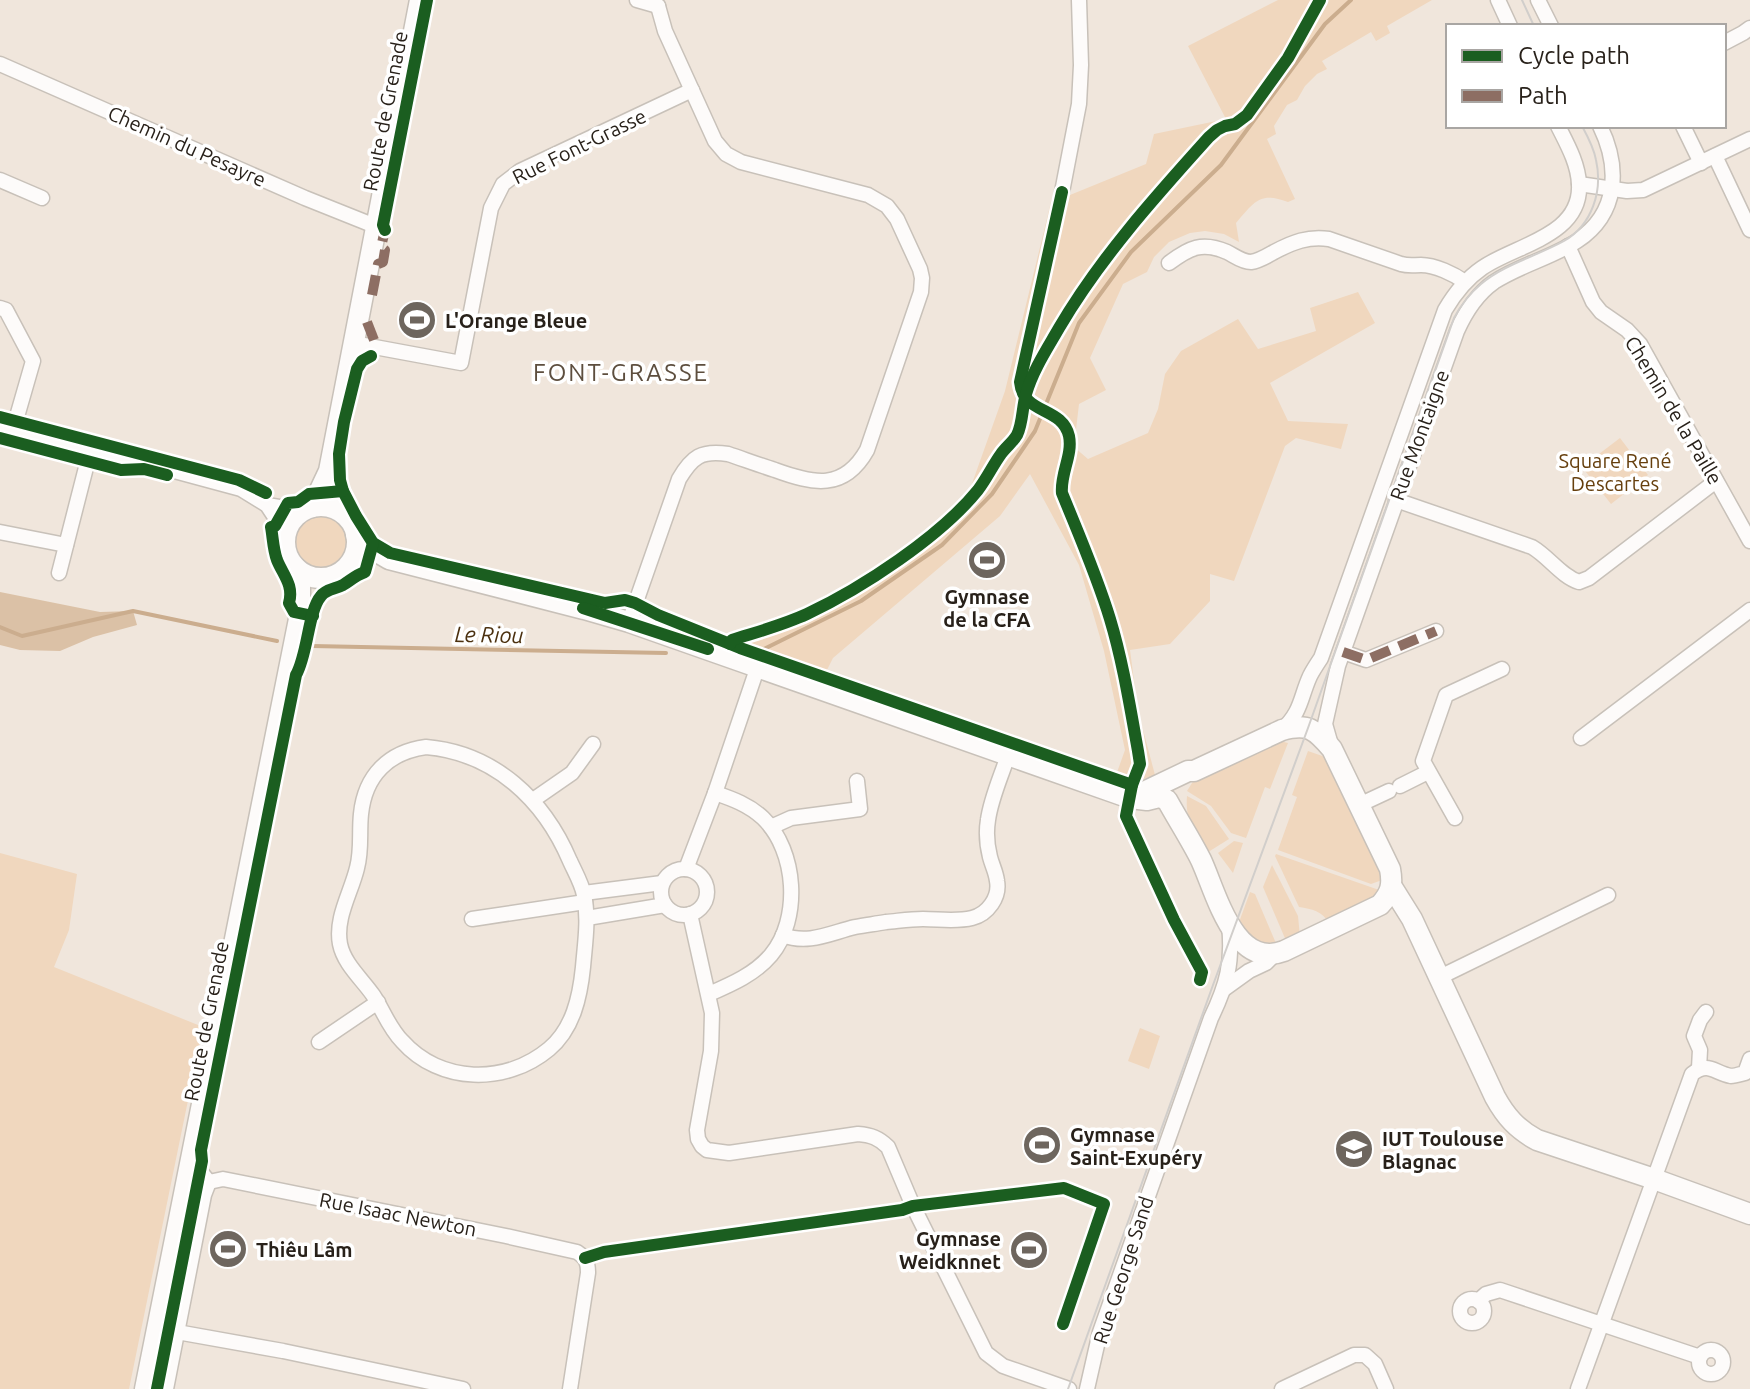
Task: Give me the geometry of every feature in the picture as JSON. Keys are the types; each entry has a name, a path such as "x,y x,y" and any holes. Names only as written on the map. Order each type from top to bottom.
{"street":[{"name":"Route de Grenade","path":"329,471 420,0"},
{"path":"629,622 679,479 688,463 708,453 728,454 803,480 820,482 844,476 861,460 873,435 921,292 922,278 897,219 887,206 868,195 741,162 726,154 715,141 665,31 662,3 637,0"},
{"path":"1062,192 1079,104 1079,0"},
{"path":"1498,0 1509,24"},
{"path":"1538,0 1550,24"},
{"path":"1726,42 1750,28"},
{"name":"Chemin du Pesayre","path":"0,64 375,226"},
{"name":"Rue Font-Grasse","path":"353,343 461,363 491,208 503,184 520,171 692,90"},
{"path":"1559,128 1574,160 1579,184 1627,191 1643,190 1750,139"},
{"path":"1601,128 1611,158 1613,189"},
{"path":"1684,128 1701,163"},
{"path":"1715,156 1750,230"},
{"path":"0,180 42,198"},
{"name":"Rue Montaigne","path":"1282,730 1294,719 1310,676 1321,658 1442,318 1452,298 1465,282 1491,262 1558,228 1574,207 1579,184"},
{"name":"Rue Montaigne","path":"1332,749 1325,724 1326,711 1343,652 1457,331 1470,307 1493,283 1581,238 1605,209 1613,189"},
{"path":"1169,263 1183,252 1200,246 1253,261 1296,241 1317,237 1401,264 1427,265 1465,282"},
{"name":"Chemin de la Paille","path":"1568,246 1593,302 1640,344 1750,541"},
{"path":"0,308 6,310 33,361 7,425 241,489 267,505 286,534"},
{"path":"59,573 91,448"},
{"path":"329,471 308,509 292,521 286,534 285,549 289,559 309,576 324,578 335,575 349,565 389,559"},
{"path":"329,471 342,513 356,535 356,551 349,565"},
{"path":"1396,500 1532,547 1568,577 1579,582 1589,578 1716,481"},
{"path":"267,505 308,509 328,507 342,513"},
{"path":"0,532 66,545"},
{"path":"356,535 389,559 629,622 1130,798 1159,797 1167,800 1201,861 1218,906 1229,925 1245,944 1265,954 1275,954 1380,905 1392,887"},
{"path":"295,567 300,584 300,614"},
{"path":"300,614 316,585 324,578"},
{"path":"1581,738 1750,610"},
{"name":"Route de Grenade","path":"145,1389 300,614"},
{"path":"1343,652 1366,660 1436,631"},
{"path":"686,869 758,666"},
{"path":"1455,818 1423,761 1446,695 1502,669"},
{"path":"1144,797 1188,771 1282,730 1296,726 1319,734 1332,749 1390,869 1392,887 1412,919 1492,1091 1511,1123 1537,1140 1750,1214"},
{"path":"533,800 572,773 593,744"},
{"path":"426,747 448,749 490,767 515,782 533,800 566,851 585,898 587,918 578,1003 567,1028 539,1058 499,1074 477,1076 452,1072 428,1062 398,1038 341,948 339,936 344,905 358,864 363,798 370,782 393,757 410,749 426,747"},
{"path":"783,935 815,939 886,922 957,920 980,915 997,893 998,884 987,842 987,824 1008,755"},
{"path":"1180,824 1179,801 1194,771"},
{"path":"1359,805 1428,772"},
{"path":"771,827 791,818 860,809 857,781"},
{"path":"709,994 758,968 770,956 783,935 792,899 791,880 771,827 749,807 715,793"},
{"path":"686,869 702,877 707,894 699,910 681,915 665,905 661,898 662,883 676,870 686,869"},
{"path":"472,919 662,883"},
{"path":"1440,977 1608,895"},
{"path":"587,918 665,905"},
{"path":"1380,905 1404,908"},
{"path":"690,914 709,994 713,1032 697,1130 702,1146 707,1150 729,1153 858,1134 882,1140 986,1353 1003,1366 1069,1389"},
{"name":"Rue George Sand","path":"1087,1389 1100,1332 1206,1031 1224,989 1231,953 1229,925"},
{"path":"1224,989 1272,959 1275,954"},
{"path":"319,1042 378,1002"},
{"path":"1699,1068 1700,1050 1694,1036 1706,1012"},
{"path":"1578,1389 1692,1074 1699,1068 1733,1076 1748,1071"},
{"path":"166,1389 209,1182 201,1172 188,1165"},
{"name":"Rue Isaac Newton","path":"209,1182 223,1179 577,1252 585,1258 588,1273 570,1389"},
{"path":"1478,1301 1486,1294 1500,1290 1700,1357"},
{"path":"177,1332 463,1389"},
{"path":"1282,1389 1354,1355 1365,1355 1375,1364 1386,1389"}],"green space":[{"path":"1278,0 1432,0 1387,26 1390,33 1376,41 1371,32 1322,61 1327,69 1305,86 1297,100 1287,105 1274,126 1276,134 1267,139 1295,199 1288,202 1271,198 1258,200 1236,223 1239,242 1224,234 1205,231 1190,233 1169,242 1154,257 1147,272 1123,284 1090,358 1106,390 1079,404 1074,447 1088,459 1148,433 1158,409 1165,374 1181,351 1238,319 1258,349 1316,331 1310,308 1358,292 1375,323 1270,383 1288,421 1348,424 1341,449 1296,438 1285,446 1234,581 1210,574 1210,601 1170,644 1130,650 1138,711 1155,775 1133,783 1115,778 1125,750 1104,651 1079,565 1030,474 1000,516 833,658 825,674 727,638 825,602 880,569 936,524 969,492 1005,391 1052,198 1070,195 1146,164 1154,134 1226,119 1188,46"},
{"name":"Square René Descartes","path":"1620,438 1648,475 1611,504 1582,467"},
{"path":"320,515 339,523 347,542 339,561 320,569 301,561 293,542 301,523"},
{"path":"1276,740 1288,743 1270,789 1265,787 1246,838 1231,833 1211,806 1187,791 1198,776"},
{"path":"1308,751 1331,759 1385,879 1371,884 1278,850 1297,797 1292,795"},
{"path":"1187,796 1206,806 1229,839 1205,854 1189,819"},
{"path":"1234,841 1243,843 1233,873 1218,853"},
{"path":"0,853 77,874 69,930 54,967 203,1027 129,1389 0,1389"},
{"path":"1276,854 1382,891 1378,898 1329,923 1316,911 1299,907"},
{"path":"1272,865 1298,916 1300,937 1287,943 1263,887"},
{"path":"1250,892 1255,894 1278,948 1257,945 1238,925"},
{"path":"1140,1028 1160,1036 1149,1069 1128,1061"}],"shaded area":[{"path":"0,592 100,612 133,611 137,625 93,637 60,651 20,650 0,645"}],"waterway":[{"name":"Le Riou","path":"762,650 861,601 942,545 992,494 1035,431 1079,323 1131,252 1221,165 1325,24 1351,0"},
{"name":"Le Riou","path":"0,627 22,636 133,611 277,641"},
{"name":"Le Riou","path":"312,646 666,653"}],"tram line":[{"path":"1522,0 1533,24"},
{"path":"1068,1389 1454,318 1473,292 1490,277 1564,241 1582,226 1593,206 1598,183 1594,151 1583,128"}],"marked path":[{"path":"372,295 378,264 383,262 385,250 381,247 385,230"},
{"path":"367,322 374,340"},
{"path":"1343,652 1366,660 1436,631"}],"cycle path":[{"path":"385,230 383,225 427,0"},
{"path":"730,644 732,640 807,614 852,590 922,543 962,508 1017,435 1026,394 1036,368 1092,277 1149,205 1209,137 1247,115 1288,58 1320,0"},
{"path":"1062,192 1020,382 1028,400 1059,420 1069,436 1062,493 1110,619 1140,764 1126,816 1202,972 1200,980"},
{"path":"371,356 362,361 357,369 339,454 340,480 356,516 373,543 390,553 605,603 625,600 635,603 740,648 1132,785"},
{"path":"0,417 239,480 266,493"},
{"path":"0,438 121,470 144,469 167,475"},
{"path":"313,616 294,612 289,603 289,585 276,556 271,527 275,526 288,503 298,502 309,494 343,491"},
{"path":"157,1389 202,1161 201,1150 296,675 321,596 365,572 373,543"},
{"path":"583,608 708,649"},
{"path":"585,1258 604,1252 913,1206 1064,1188 1104,1204 1063,1324"}],"place":[{"name":"L'Orange Bleue","path":"417,320"},
{"name":"Gymnase de la CFA","path":"987,560"},
{"name":"Gymnase Saint-Exupéry","path":"1042,1145"},
{"name":"IUT Toulouse Blagnac","path":"1354,1149"},
{"name":"Thiêu Lâm","path":"228,1249"},
{"name":"Gymnase Weidknnet","path":"1029,1250"}],"district":[{"name":"FONT-GRASSE","path":"621,372"}]}
